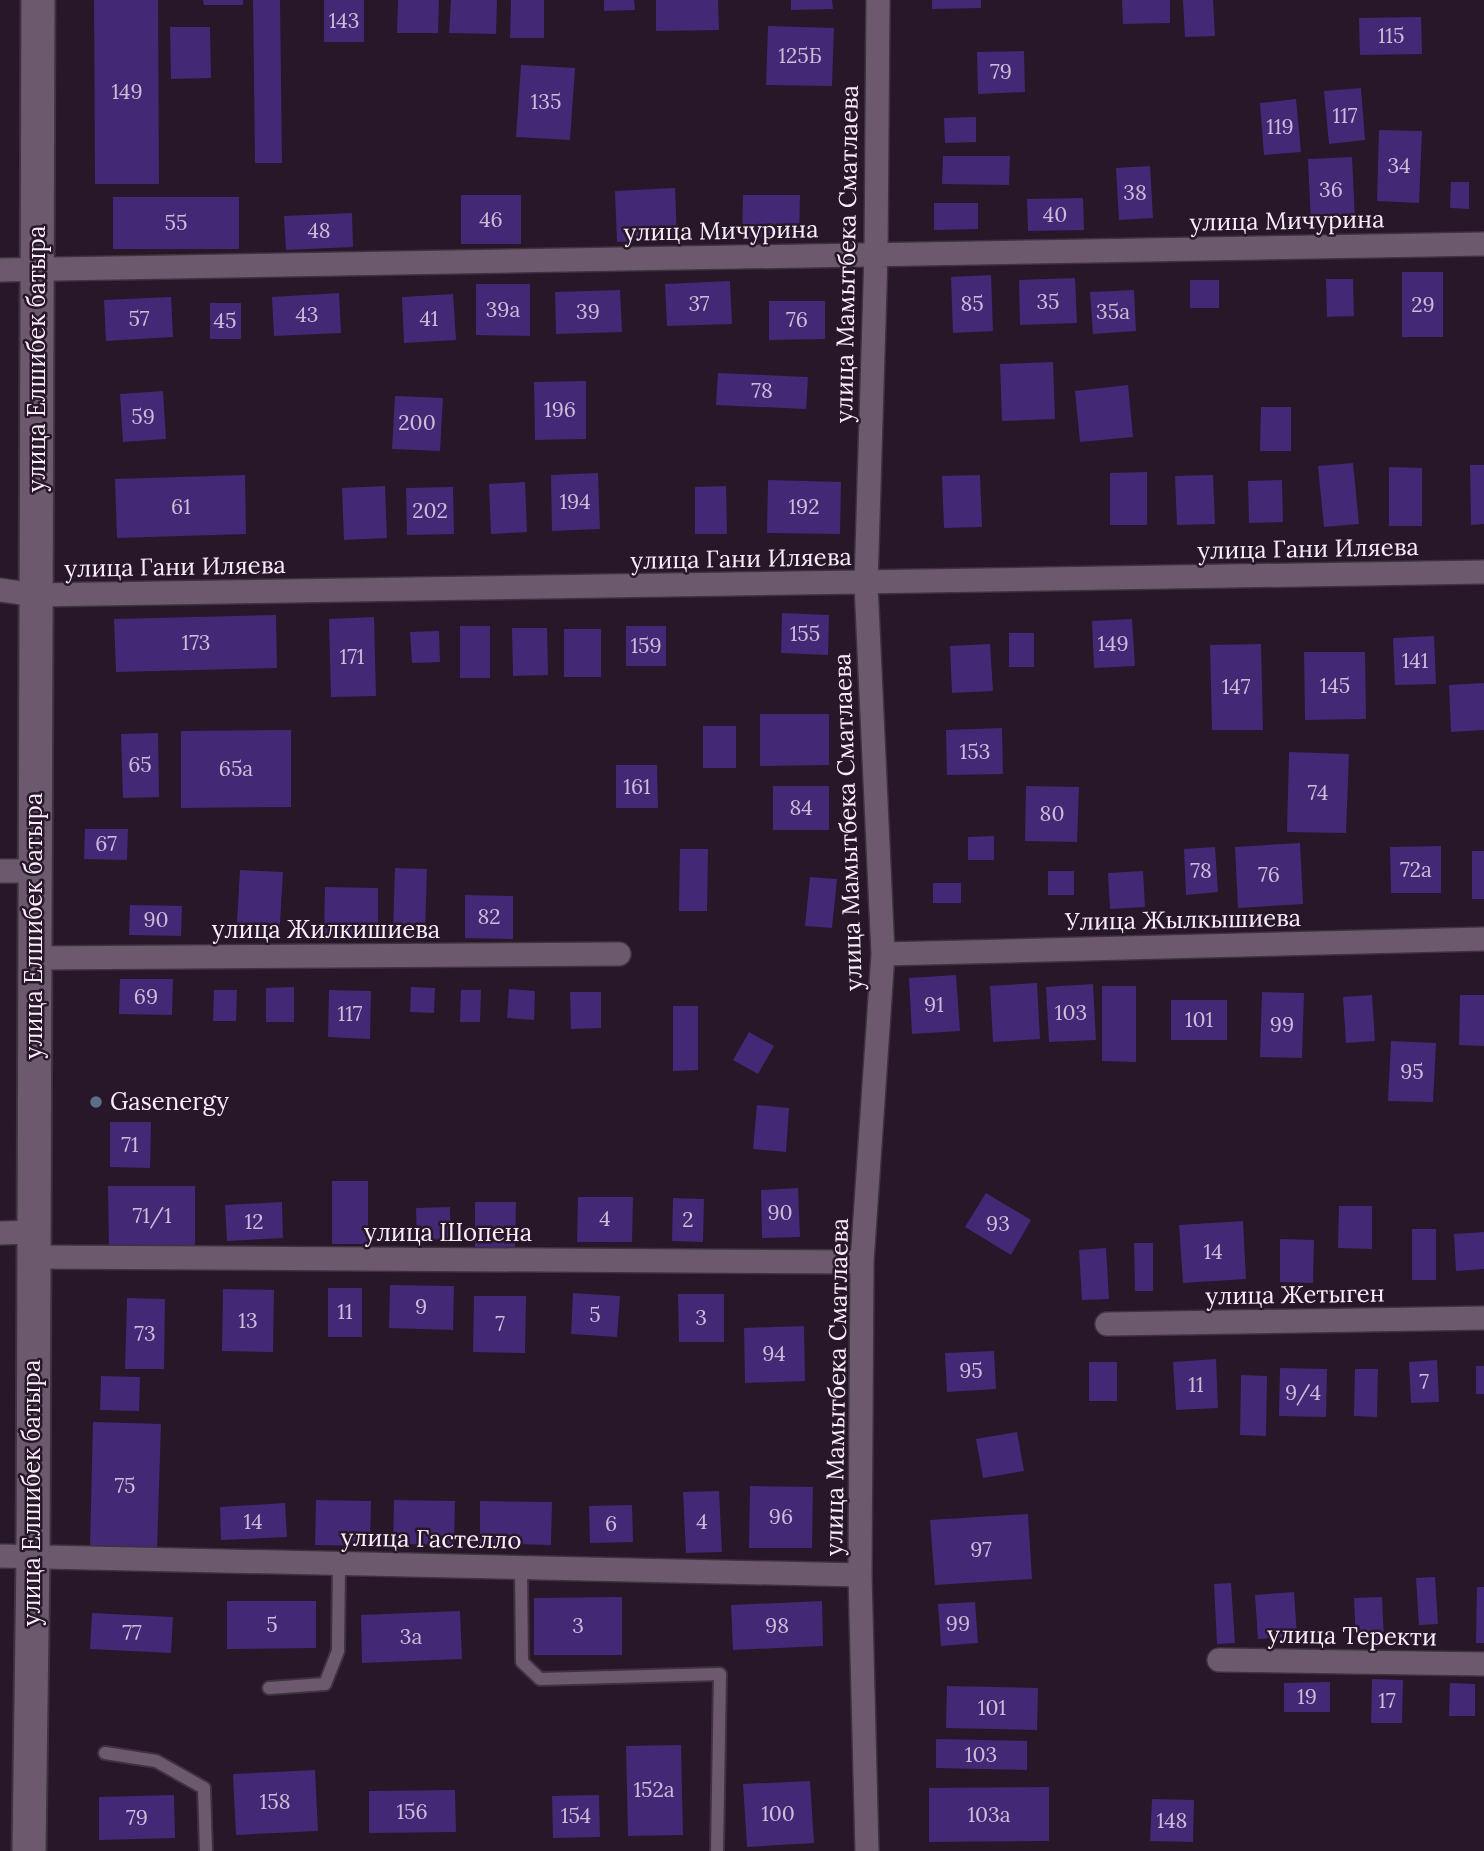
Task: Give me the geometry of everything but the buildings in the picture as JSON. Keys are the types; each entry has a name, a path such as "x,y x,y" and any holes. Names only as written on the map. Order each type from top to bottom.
{"main road":[{"name":"улица Елшибек батыра","path":"29,1851 33,1556 38,0"}],"street":[{"name":"улица Мамытбека Сматлаева","path":"867,1851 860,1575 862,1262 883,954 866,583 876,254 878,0"},
{"name":"улица Мичурина","path":"0,270 1484,244"},
{"name":"улица Гани Иляева","path":"0,590 35,595 1484,572"},
{"path":"0,871 35,871"},
{"name":"Улица Жылкышиева","path":"883,954 1484,939"},
{"name":"улица Жилкишиева","path":"34,958 619,954"},
{"path":"0,1233 33,1245"},
{"name":"улица Шопена","path":"33,1245 862,1262"},
{"name":"улица Жетыген","path":"1107,1324 1484,1318"},
{"name":"улица Гастелло","path":"0,1556 860,1575"},
{"name":"улица Теректи","path":"1219,1660 1484,1664"}],"lane":[{"path":"269,1688 326,1684 338,1651 339,1563"},
{"path":"520,1567 522,1661 540,1679 720,1674 716,1851"},
{"path":"105,1753 156,1760 204,1788 206,1851"}],"place":[{"name":"Gasenergy","path":"96,1102"}]}
